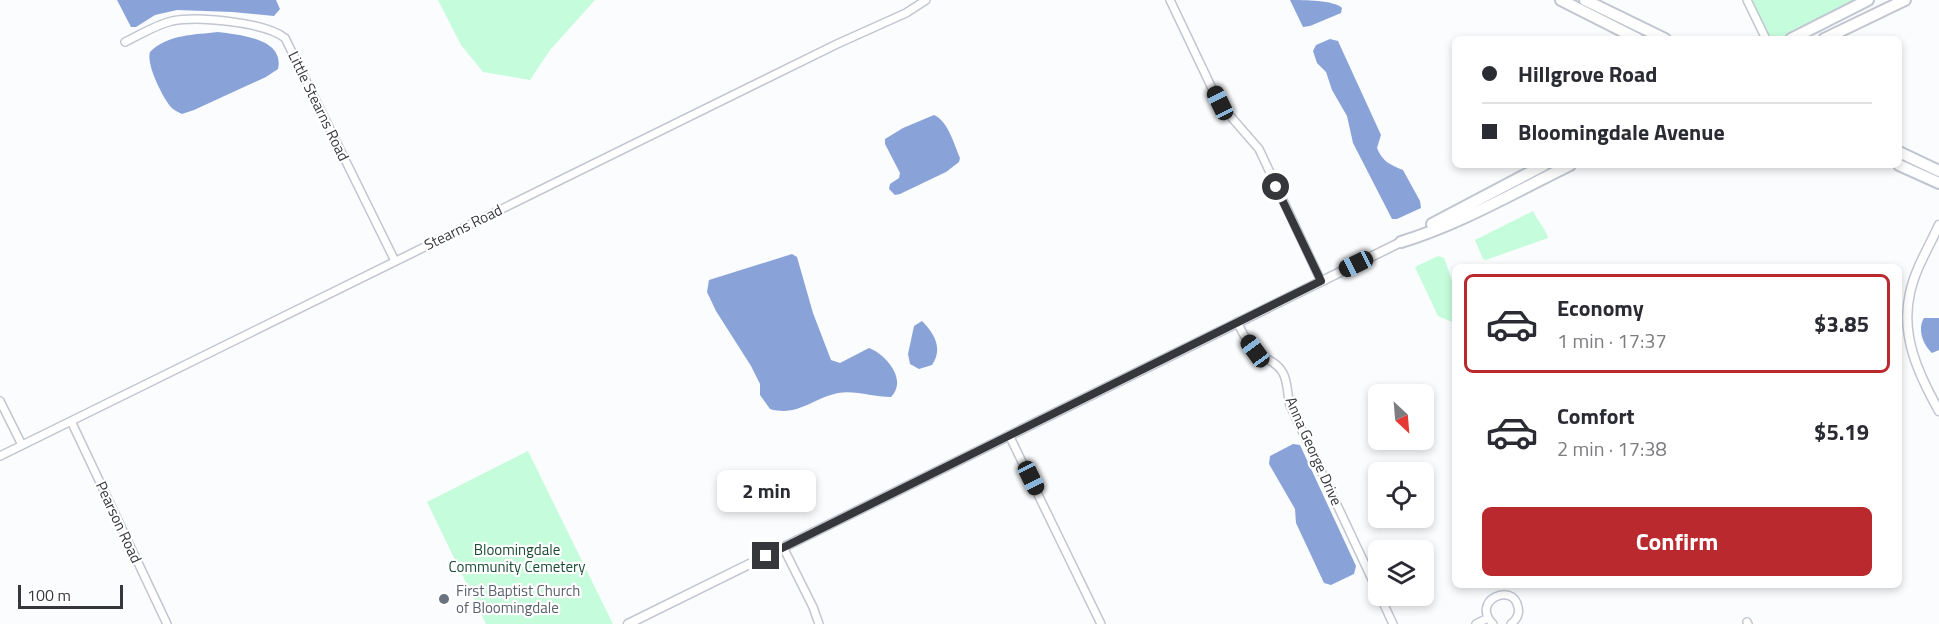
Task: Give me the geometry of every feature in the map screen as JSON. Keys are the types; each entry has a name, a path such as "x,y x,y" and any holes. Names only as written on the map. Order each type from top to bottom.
{"main road":[{"path":"1561,0 1632,36"},
{"path":"1586,0 1659,36"},
{"path":"1797,36 1868,0"},
{"path":"1830,36 1905,0"},
{"path":"1902,153 1939,171"},
{"path":"1902,166 1939,183"},
{"path":"1401,242 1538,168"},
{"path":"1401,242 1477,211 1564,168"}],"street":[{"name":"Stearns Road","path":"0,456 837,44 906,13 926,0"},
{"path":"1170,0 1220,103 1259,149 1321,281"},
{"path":"1747,0 1765,36"},
{"name":"Little Stearns Road","path":"125,42 166,23 188,20 257,26 285,38 395,261"},
{"path":"1939,225 1914,279 1908,309 1908,336 1914,361 1939,411"},
{"path":"628,624 1401,242"},
{"name":"Anna George Drive","path":"1237,322 1255,351 1283,371 1290,405 1368,571"},
{"path":"0,401 22,445"},
{"name":"Pearson Road","path":"71,420 167,624"},
{"path":"1009,435 1101,624"},
{"path":"783,547 819,624"},
{"path":"1476,624 1491,621 1486,610 1489,602 1495,597 1507,595 1514,599 1519,610 1512,624"},
{"name":"Anna George Drive","path":"1385,606 1393,624"}],"green space":[{"path":"438,0 595,0 550,50 530,80 483,72 461,45"},
{"path":"1751,0 1863,0 1788,36 1769,36"},
{"path":"1533,211 1548,238 1486,260 1483,259 1475,240"},
{"path":"1438,256 1444,258 1452,283 1452,322 1438,316 1415,267"},
{"name":"Bloomingdale Community Cemetery","path":"528,451 613,624 486,624 427,502"}],"water":[{"path":"117,0 276,0 280,9 274,16 177,10 155,15 136,27 131,27"},
{"path":"1290,0 1332,3 1342,8 1341,13 1303,27"},
{"path":"218,32 248,37 268,44 275,51 278,69 266,77 182,114 171,107 159,88 150,64 150,52 173,39"},
{"path":"1330,39 1338,41 1381,135 1377,148 1379,153 1387,162 1403,170 1420,201 1421,208 1397,219 1392,219 1353,143 1347,116 1332,90 1326,72 1317,63 1313,51 1316,45"},
{"path":"934,115 943,122 950,134 960,158 959,162 946,172 895,195 889,189 890,184 899,178 900,173 885,144 885,139 903,128"},
{"path":"792,254 797,257 813,313 831,360 840,363 869,348 880,354 890,364 896,377 896,389 891,397 851,392 838,393 797,409 780,411 770,409 760,395 760,384 751,366 716,311 707,292 709,280"},
{"path":"1924,318 1939,318 1939,350 1932,353 1922,337 1921,327"},
{"path":"922,321 934,336 937,353 932,365 919,369 910,364 908,354 914,326"},
{"path":"1293,444 1300,445 1356,566 1354,574 1331,585 1324,583 1296,523 1295,509 1269,464 1270,456"}],"place":[{"name":"First Baptist Church of Bloomingdale","path":"444,599"}],"route":[{"path":"766,556 1321,281 1276,187"}]}
